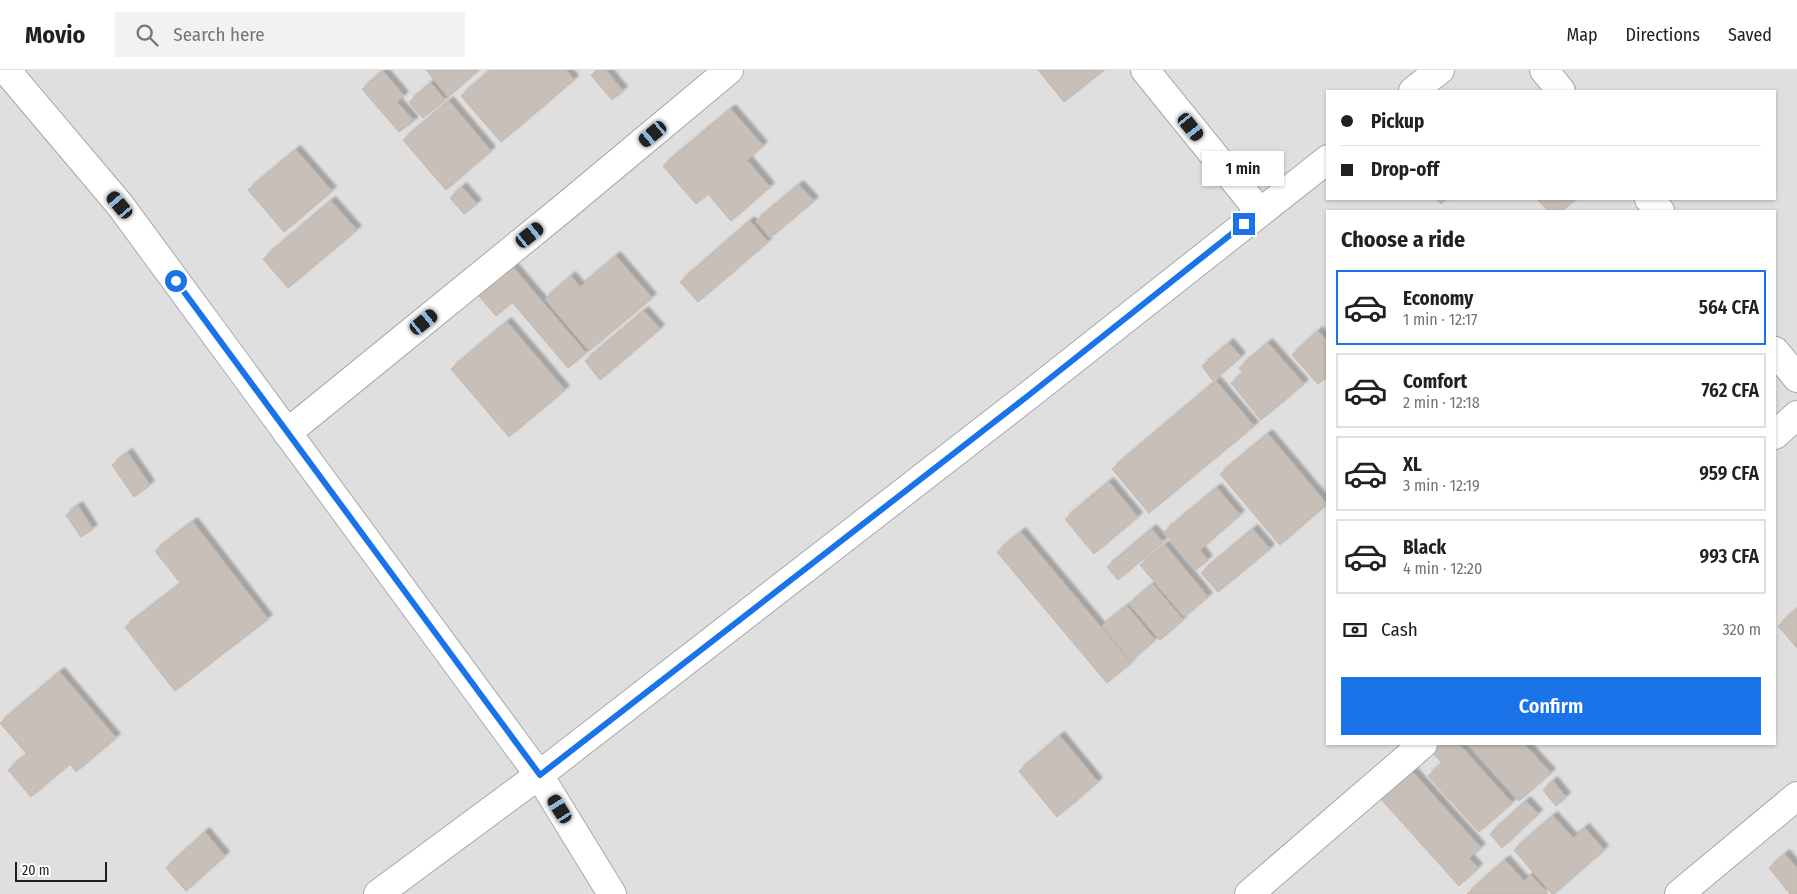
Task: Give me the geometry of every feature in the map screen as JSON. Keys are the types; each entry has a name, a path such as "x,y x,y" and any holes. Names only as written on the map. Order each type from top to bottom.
{"street":[{"path":"6,70 120,205 540,775 612,894"},
{"path":"287,433 553,217 729,70"},
{"path":"1145,70 1260,212"},
{"path":"1414,90 1440,70"},
{"path":"1544,70 1560,90"},
{"path":"378,894 540,775 1022,401 1326,161"},
{"path":"1650,200 1659,210"},
{"path":"1776,353 1797,378"},
{"path":"1776,434 1797,415"},
{"path":"1249,894 1422,745"},
{"path":"1680,894 1797,796"}],"shaded area":[{"path":"0,70 1797,70 1797,894 0,894"}],"building":[{"path":"426,70 479,70 448,97"},
{"path":"491,70 566,70 574,80 501,142 461,96"},
{"path":"598,70 606,70 623,91 612,100 591,75"},
{"path":"1038,70 1104,70 1064,102"},
{"path":"383,71 404,96 397,102 414,121 399,132 362,89"},
{"path":"431,83 445,100 423,118 409,102"},
{"path":"449,101 491,151 446,190 403,140"},
{"path":"731,109 763,146 747,160 770,187 731,221 708,194 696,204 663,166"},
{"path":"296,150 332,191 284,232 248,190"},
{"path":"799,185 814,201 770,238 756,221"},
{"path":"462,187 477,204 464,214 450,198"},
{"path":"1437,200 1446,200 1441,204"},
{"path":"1538,200 1575,200 1563,210 1547,210"},
{"path":"331,201 357,230 288,288 263,259"},
{"path":"750,221 768,242 698,302 680,282"},
{"path":"616,256 652,298 589,351 545,299 571,276 580,287"},
{"path":"513,267 586,353 568,368 512,302 496,316 479,296"},
{"path":"644,311 660,329 600,380 585,361"},
{"path":"507,322 565,390 509,437 451,369"},
{"path":"1318,331 1326,339 1326,378 1318,384 1292,355"},
{"path":"1229,343 1241,357 1213,381 1202,366"},
{"path":"1268,343 1304,384 1261,420 1231,383 1243,373 1239,368"},
{"path":"1216,381 1254,426 1149,513 1112,469"},
{"path":"1268,434 1326,505 1280,545 1220,474"},
{"path":"128,453 150,485 134,497 112,465"},
{"path":"1109,482 1138,517 1094,554 1065,519"},
{"path":"1217,488 1240,515 1200,550 1208,560 1196,570 1164,532"},
{"path":"78,506 93,529 81,537 66,515"},
{"path":"193,522 268,619 175,691 125,627 181,584 155,551"},
{"path":"1152,529 1163,542 1118,580 1107,567"},
{"path":"1253,529 1270,549 1218,592 1201,573"},
{"path":"1021,532 1131,663 1107,683 997,552"},
{"path":"1165,545 1208,597 1184,617 1140,565"},
{"path":"1153,584 1183,620 1160,640 1129,604"},
{"path":"1127,606 1155,640 1131,661 1102,626"},
{"path":"1797,609 1797,648 1778,626"},
{"path":"60,672 116,738 76,772 70,764 31,797 8,770 27,754 0,723"},
{"path":"1060,736 1098,782 1057,817 1019,771"},
{"path":"1440,745 1460,745 1512,803 1479,832 1428,776 1442,763 1432,752"},
{"path":"1469,745 1525,745 1551,773 1519,801"},
{"path":"1410,769 1481,848 1469,858 1478,868 1459,886 1379,797"},
{"path":"1553,781 1566,797 1556,806 1543,790"},
{"path":"1526,801 1538,814 1502,848 1490,834"},
{"path":"1553,816 1573,838 1585,828 1604,850 1552,894 1514,850"},
{"path":"205,832 225,856 186,891 166,868"},
{"path":"1785,854 1797,868 1797,894 1790,894 1769,868"},
{"path":"1505,860 1524,881 1531,875 1548,894 1467,894"}],"route":[{"path":"176,281 540,775 1029,395 1244,224"}]}
